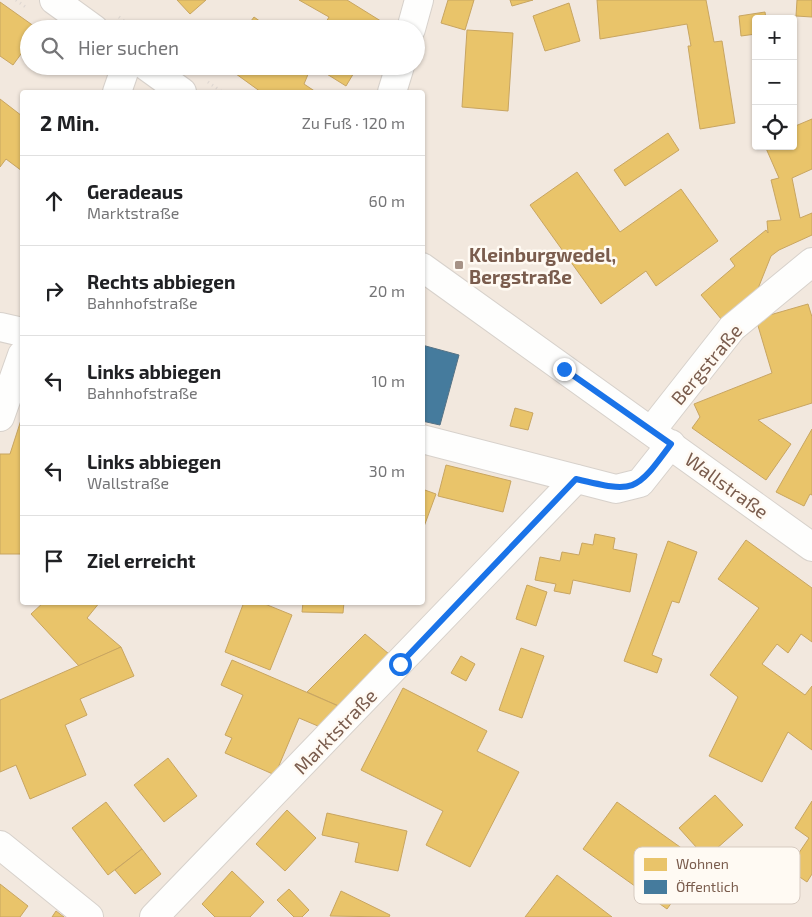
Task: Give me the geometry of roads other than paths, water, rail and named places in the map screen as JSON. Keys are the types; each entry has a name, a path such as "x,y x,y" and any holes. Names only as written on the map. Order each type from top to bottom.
{"street":[{"path":"54,0 82,20"},
{"path":"413,20 419,0"},
{"path":"118,90 123,75"},
{"path":"158,75 179,90"},
{"path":"393,90 397,75"},
{"name":"Bergstraße","path":"425,440 616,489 640,483 661,438 732,328 812,262"},
{"name":"Wallstraße","path":"425,268 812,547"},
{"path":"0,326 20,331"},
{"path":"0,417 20,361"},
{"name":"Marktstraße","path":"154,917 576,479"},
{"path":"0,845 88,917"}],"place":[{"name":"Kleinburgwedel, Bergstraße","path":"459,265"}]}
